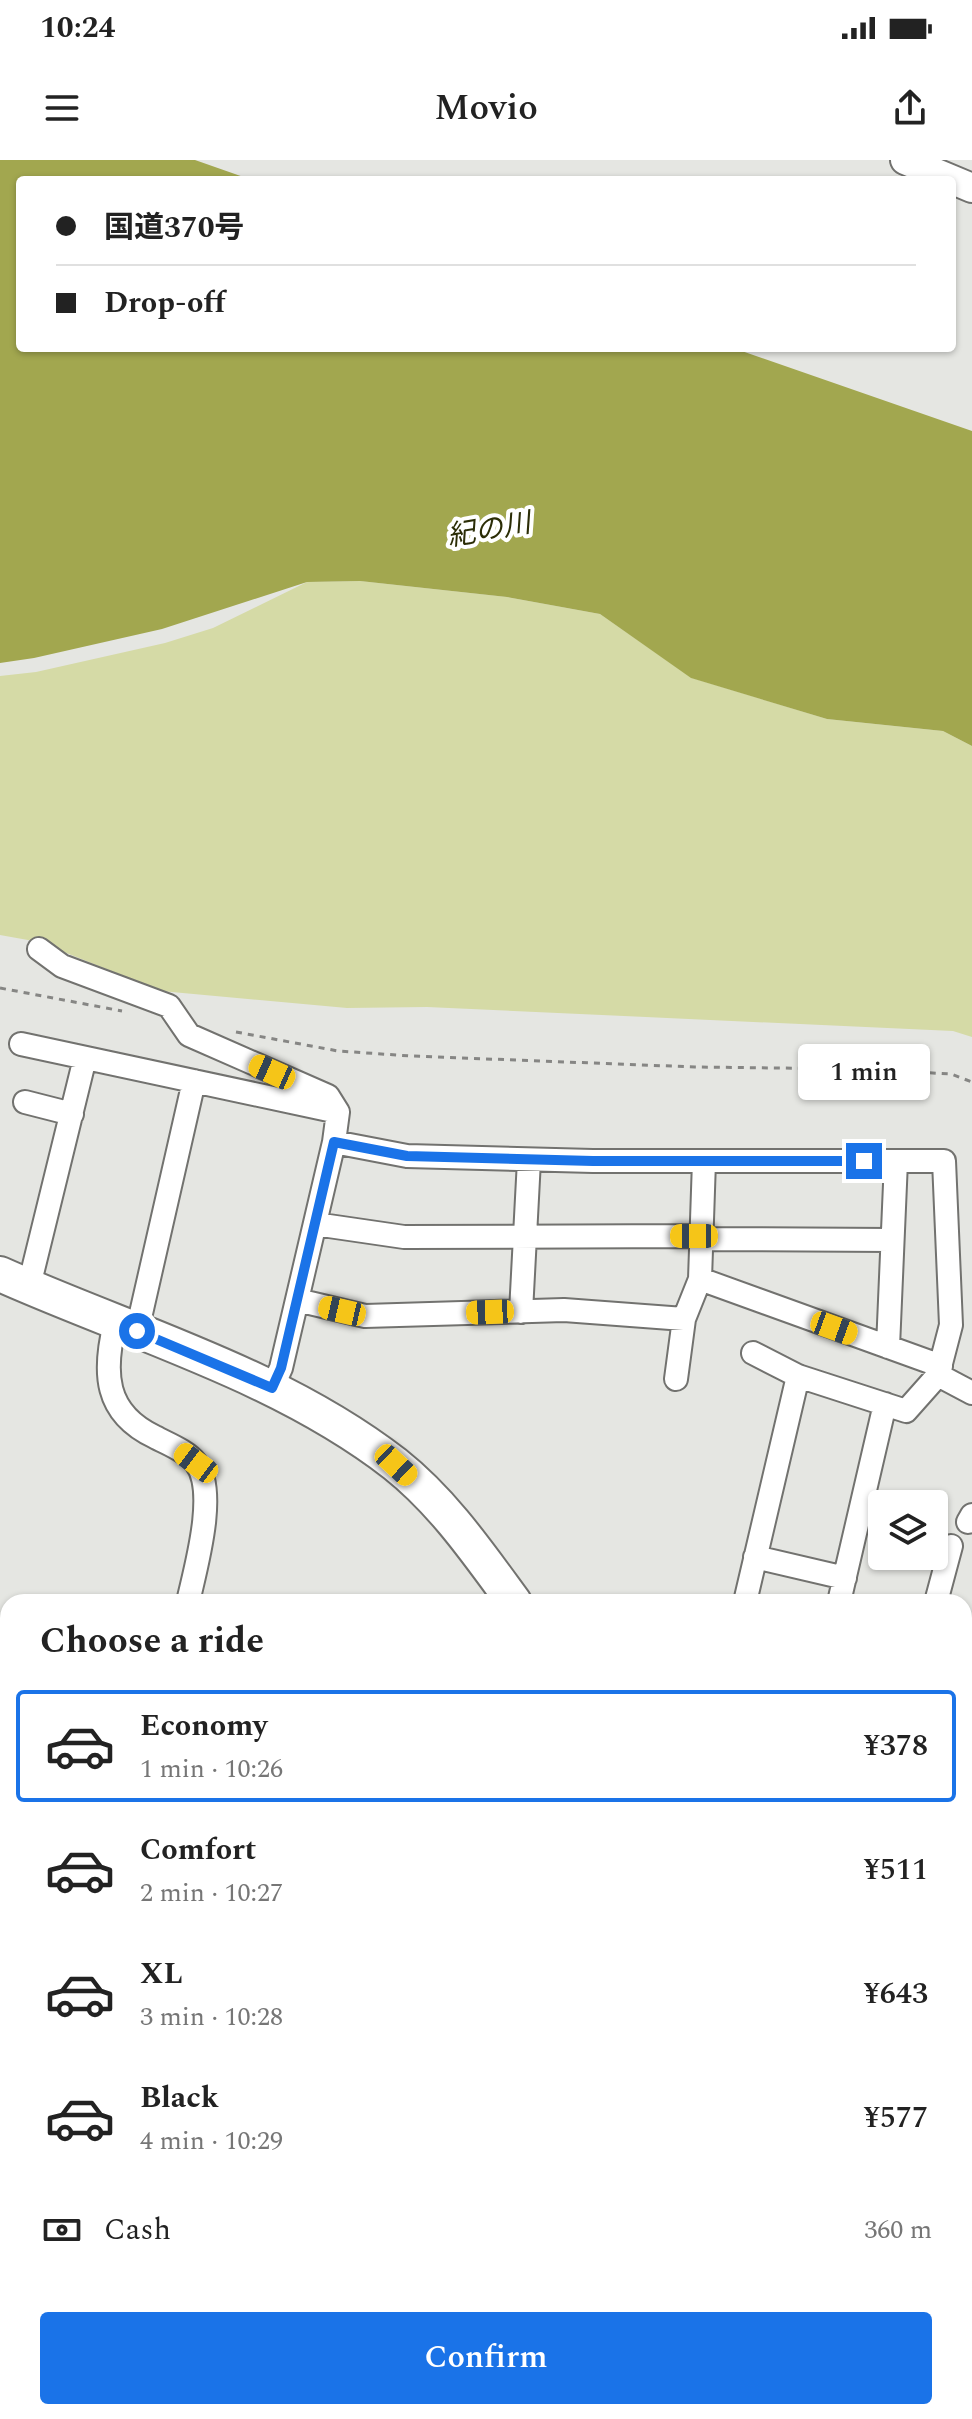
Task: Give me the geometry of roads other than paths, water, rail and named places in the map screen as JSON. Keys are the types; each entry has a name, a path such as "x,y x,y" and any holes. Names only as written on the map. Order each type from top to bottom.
{"highway":[{"path":"14,1280 272,1388 319,1412 396,1465 450,1516 508,1594"}],"main road":[{"path":"905,160 943,176"}],"street":[{"path":"39,949 62,966 169,1006 189,1035 328,1096 338,1112 334,1142 281,1368 272,1388"},
{"path":"21,1044 338,1112"},
{"path":"14,1280 72,1114 85,1058"},
{"path":"190,1594 204,1520 202,1479 196,1463 175,1447 146,1433 116,1407 110,1388 109,1360 126,1327 194,1081"},
{"path":"25,1102 72,1114"},
{"path":"334,1142 407,1156 529,1160 944,1161 951,1325 940,1370 906,1411 798,1376 753,1353"},
{"path":"521,1312 529,1160"},
{"path":"676,1379 684,1319 700,1279 704,1161"},
{"path":"888,1347 896,1161"},
{"path":"315,1224 404,1237 525,1235 892,1240"},
{"path":"700,1279 888,1347 940,1370 972,1393"},
{"path":"297,1300 365,1316 564,1310 684,1319"},
{"path":"747,1594 798,1376"},
{"path":"841,1594 885,1404"},
{"path":"938,1594 951,1546"},
{"path":"755,1557 845,1578"}],"water":[{"name":"紀の川","path":"0,160 195,160 241,176 16,176 16,352 745,352 972,431 972,746 943,731 827,719 691,678 600,614 507,597 360,581 307,582 162,629 0,663"}]}
